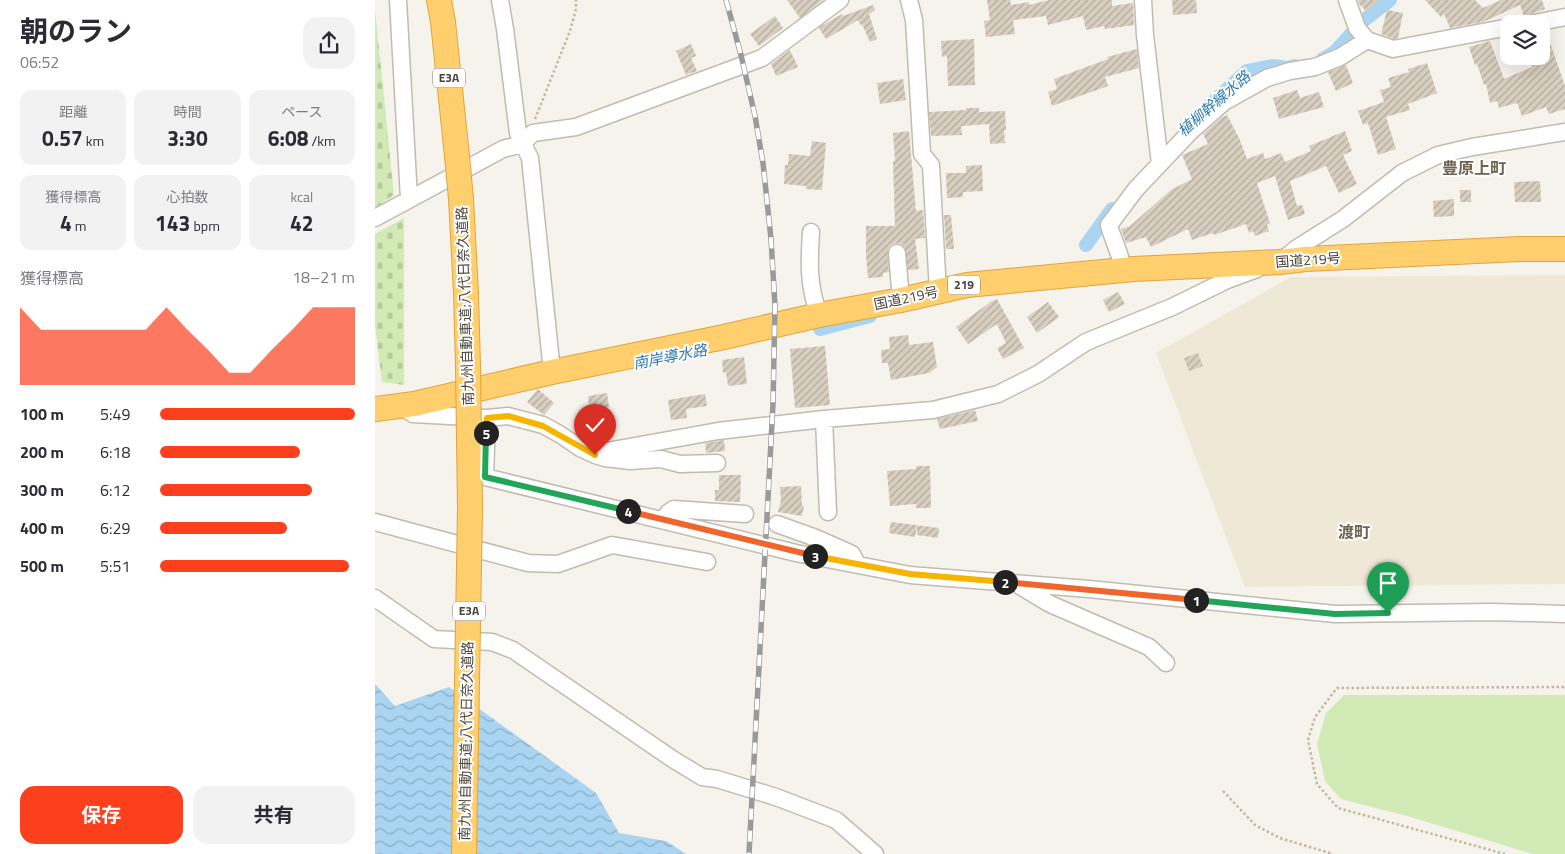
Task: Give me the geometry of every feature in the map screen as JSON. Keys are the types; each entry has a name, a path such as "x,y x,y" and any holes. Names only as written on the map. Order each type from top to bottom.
{"highway":[{"name":"南九州自動車道;八代日奈久道路","path":"439,0 443,22 461,199 466,293 470,509 464,854"},
{"name":"国道219号","path":"375,409 413,404 819,315 939,292 967,284 1123,270 1306,259 1520,248 1565,249"}],"street":[{"path":"398,0 409,199"},
{"path":"500,0 518,133 527,138"},
{"path":"375,218 527,138 576,127 762,58 840,0"},
{"path":"909,0 914,20 922,154 931,165 939,292"},
{"path":"1143,0 1145,35 1160,164"},
{"path":"1347,0 1357,28 1367,40 1393,49 1500,29"},
{"path":"1550,20 1565,17"},
{"path":"1123,270 1122,259 1109,226 1136,189 1191,132 1224,102 1267,78 1315,67 1340,57 1367,40"},
{"path":"595,455 607,451 718,431 824,419 933,410 998,394 1038,374 1086,342 1172,307 1245,272 1280,262 1297,248 1343,219 1402,173 1438,154 1565,132"},
{"path":"527,138 552,372"},
{"path":"811,232 809,274 814,301 819,315"},
{"path":"897,253 901,300"},
{"path":"399,406 413,414 487,418 508,416 543,426 595,455 630,461 661,459 680,464 717,463"},
{"path":"487,418 485,477 796,553 910,574 1335,614 1493,612 1565,614"},
{"path":"824,419 828,512"},
{"path":"664,520 668,513 674,509 745,514"},
{"path":"375,522 528,563 558,564 612,546 707,562"},
{"path":"777,524 852,554 857,564"},
{"path":"1016,583 1050,604 1149,647 1166,663"},
{"path":"375,598 434,639 492,642 513,650 673,760 702,777 717,779 776,797 836,820 875,854"}],"path":[{"path":"527,138 569,31 577,0"},
{"path":"1505,854 1338,808 1317,784 1308,740 1315,717 1337,688 1565,687"},
{"path":"1223,791 1255,825 1280,838 1333,854"}],"shaded area":[{"path":"1565,275 1565,584 1245,587 1156,353 1291,277"}],"green space":[{"path":"375,9 394,195 375,208"},
{"path":"404,218 404,385 382,382 375,326 375,234"},
{"path":"1344,695 1565,695 1565,854 1533,854 1411,817 1341,799 1325,781 1317,744 1326,713"}],"water":[{"path":"375,684 395,706 449,687 596,793 619,833 666,841 686,854 375,854"}],"building":[{"path":"787,0 823,0 800,18"},
{"path":"987,0 1010,0 1011,5 1029,2 1029,5 1049,0 1112,0 1112,6 1133,3 1134,25 1105,29 1104,26 1086,30 1083,16 1048,25 1046,16 1013,20 1015,34 986,37 984,21 990,20"},
{"path":"1172,0 1196,0 1197,13 1173,15"},
{"path":"1358,0 1379,0 1367,12 1359,4"},
{"path":"1425,0 1475,0 1483,8 1501,0 1542,0 1545,9 1524,15 1520,5 1483,22 1450,28 1444,14 1441,17"},
{"path":"873,5 875,10 869,14 877,39 870,42 862,24 860,25 858,20 826,39 819,28 842,14 843,16"},
{"path":"1387,10 1403,13 1398,38 1394,39 1381,34"},
{"path":"775,16 783,28 759,46 750,34"},
{"path":"974,39 975,85 948,86 947,56 942,57 941,41"},
{"path":"1490,41 1504,79 1532,67 1531,65 1550,65 1550,43 1565,86 1565,109 1549,114 1546,107 1522,116 1517,103 1499,108 1497,101 1490,103 1486,84 1484,85 1469,47"},
{"path":"691,44 696,56 691,58 697,71 686,75 676,51"},
{"path":"1137,49 1139,68 1105,77 1108,86 1052,106 1048,92 1057,89 1054,79 1108,59 1107,57"},
{"path":"790,50 798,67 776,76 771,64"},
{"path":"1427,63 1437,93 1408,104 1410,110 1386,117 1396,149 1378,155 1368,123 1363,125 1358,111 1384,102 1380,90 1391,87 1388,78 1409,72 1408,69"},
{"path":"1346,65 1353,83 1336,91 1328,72"},
{"path":"903,79 906,100 880,104 877,83"},
{"path":"1297,90 1300,98 1319,92 1324,107 1279,119 1273,98"},
{"path":"966,108 979,108 979,112 1005,111 1005,143 990,144 989,124 961,126 962,135 931,136 929,112 966,110"},
{"path":"1227,115 1247,159 1263,153 1265,159 1281,153 1285,162 1311,151 1309,146 1345,131 1352,151 1343,155 1357,184 1339,193 1326,166 1290,181 1297,206 1302,205 1305,214 1288,220 1275,176 1257,183 1270,223 1267,224 1269,231 1255,236 1253,231 1249,233 1246,224 1192,240 1188,229 1151,247 1146,237 1126,243 1121,229 1130,226 1171,190 1192,179 1182,155 1208,144 1203,134"},
{"path":"909,131 916,211 923,210 925,238 915,239 919,269 908,270 905,248 902,244 896,243 888,249 889,272 883,273 883,277 868,278 866,226 895,226 893,133"},
{"path":"812,141 826,143 822,190 806,189 806,186 784,184 785,165 788,165 789,154 810,156"},
{"path":"982,165 983,191 963,192 963,197 947,198 946,173 966,173 966,166"},
{"path":"1540,181 1541,202 1515,202 1514,182"},
{"path":"1460,190 1471,190 1471,202 1460,202"},
{"path":"1454,199 1454,216 1434,217 1433,201"},
{"path":"944,215 951,215 954,249 946,249"},
{"path":"1118,292 1125,304 1109,312 1103,300"},
{"path":"997,299 1024,348 1003,359 997,348 1006,343 997,324 968,344 956,327"},
{"path":"1048,302 1059,317 1037,333 1027,317"},
{"path":"908,335 909,345 933,342 937,367 929,373 891,380 888,363 882,363 881,350 890,349 889,337"},
{"path":"825,346 830,405 795,408 790,349"},
{"path":"1198,353 1203,366 1189,371 1184,358"},
{"path":"744,357 747,384 728,386 726,372 723,373 722,360"},
{"path":"538,389 554,403 544,415 527,402"},
{"path":"607,393 609,407 606,407 610,433 593,436 592,433 588,433 586,424 589,424 587,414 590,414 588,396"},
{"path":"705,394 707,406 686,409 687,418 671,420 668,400"},
{"path":"975,410 978,421 940,429 937,419"},
{"path":"724,440 725,451 706,453 705,443"},
{"path":"916,466 930,466 931,508 916,508 916,504 890,506 887,471 916,469"},
{"path":"719,475 741,475 740,502 715,501 715,490 719,490"},
{"path":"801,486 802,505 804,506 802,516 778,512 781,500 780,487"},
{"path":"891,522 939,528 938,538 917,535 917,526 915,537 889,533"}],"waterway":[{"name":"植柳幹線水路","path":"1323,59 1335,52 1363,21 1390,0"},
{"name":"植柳幹線水路","path":"1209,106 1247,71 1272,66 1288,68 1295,66"},
{"name":"植柳幹線水路","path":"1086,245 1112,209"},
{"name":"南岸導水路","path":"820,329 870,316"}],"railway":[{"path":"726,0 755,116 763,163 771,239 775,306 773,404 749,854"}],"district":[{"name":"豊原上町","path":"1474,168"},
{"name":"渡町","path":"1354,532"}],"route":[{"path":"595,455 543,426 508,416 487,418 485,477 796,553 910,574 1089,589 1335,614 1388,613"}]}
